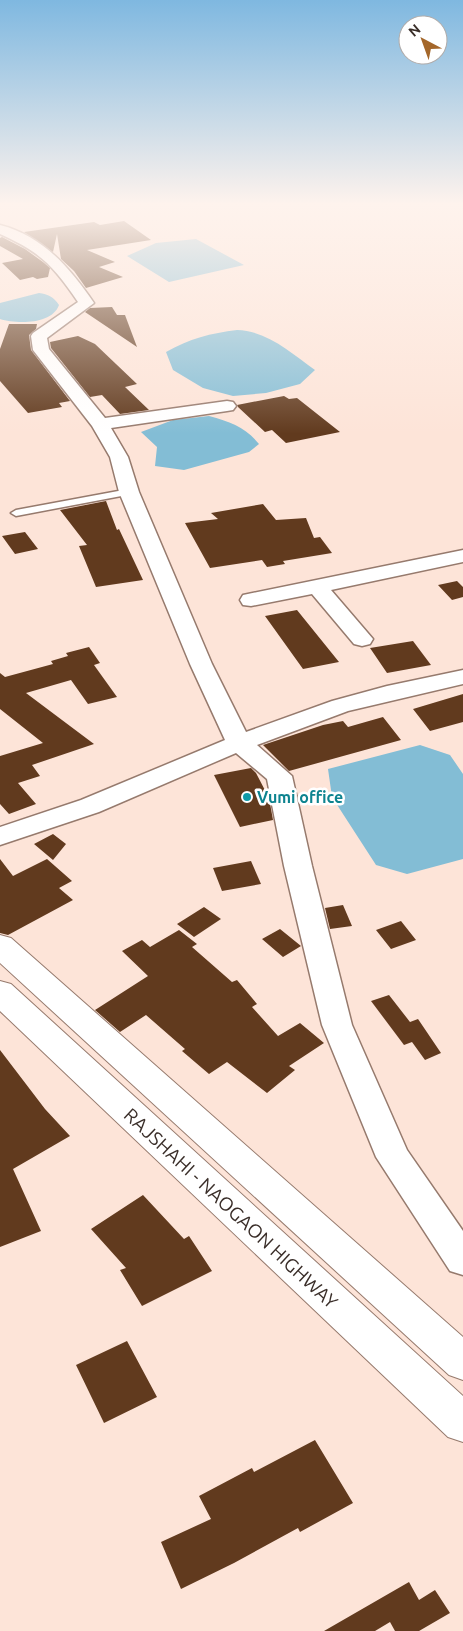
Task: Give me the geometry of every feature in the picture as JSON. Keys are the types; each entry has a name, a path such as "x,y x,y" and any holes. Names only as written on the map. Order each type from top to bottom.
{"main road":[{"path":"0,946 463,1362"},
{"name":"RAJSHAHI - NAOGAON HIGHWAY","path":"0,992 463,1424"},
{"path":"26,1017 58,998"}],"street":[{"path":"72,282 86,303 38,336 41,350 100,424 119,457 129,492 201,664 239,743 279,776 298,866 337,1025 393,1157 463,1260"},
{"path":"100,424 227,406"},
{"path":"251,600 463,556"},
{"path":"316,585 362,639"},
{"path":"0,836 90,806 239,743 340,706 387,693 463,677"}],"lane":[{"path":"16,513 129,492"}],"water":[{"path":"39,293 50,296 55,300 59,305 55,312 41,320 15,322 0,319 0,303"},
{"path":"237,330 259,334 279,344 315,370 300,384 266,393 233,396 203,388 173,370 166,352 200,337"},
{"path":"209,416 237,426 248,433 259,444 249,452 184,470 155,466 157,447 141,432 173,420"},
{"path":"420,745 450,755 463,774 463,859 407,874 376,865 332,797 328,769"}],"building":[{"path":"82,282 106,282 86,288"},
{"path":"112,307 117,315 125,315 137,347 85,312 90,308"},
{"path":"9,324 37,324 36,329 29,335 31,350 70,401 59,403 62,407 28,413 0,381 0,349"},
{"path":"78,336 95,344 137,384 125,387 149,410 120,414 102,395 90,397 51,348 50,342"},
{"path":"284,396 289,399 297,398 340,432 286,443 272,430 265,432 237,405"},
{"path":"106,501 117,530 119,529 143,580 96,587 79,546 87,545 60,510"},
{"path":"263,504 276,520 306,518 314,538 320,537 332,553 283,561 285,564 267,567 262,560 210,568 185,523 218,519 211,513"},
{"path":"25,532 38,549 15,554 2,536"},
{"path":"457,581 463,587 463,597 452,600 438,585"},
{"path":"297,610 339,662 303,669 265,616"},
{"path":"413,641 431,665 387,673 370,648"},
{"path":"89,647 100,663 94,665 117,697 88,704 71,680 26,693 94,744 32,765 40,776 18,783 36,804 9,814 0,804 0,756 43,743 0,709 0,673 5,677 53,664 51,661 68,656 66,653"},
{"path":"463,694 463,722 430,731 413,709"},
{"path":"383,717 401,740 289,771 263,745 323,725 343,721 348,727"},
{"name":"Vumi office","path":"251,768 256,773 269,798 273,820 240,827 214,775"},
{"path":"53,834 66,844 53,860 34,844"},
{"path":"0,859 13,876 47,859 72,881 59,888 73,900 8,935 0,933"},
{"path":"251,861 261,884 222,891 213,868"},
{"path":"343,905 352,926 330,929 325,908"},
{"path":"204,907 221,919 194,937 177,924"},
{"path":"401,921 416,940 391,949 376,930"},
{"path":"280,929 301,946 283,957 262,939"},
{"path":"179,930 197,944 192,947 232,982 237,980 257,1004 252,1007 278,1036 300,1023 324,1043 289,1066 295,1070 267,1093 227,1062 209,1074 182,1051 185,1049 146,1015 120,1032 95,1010 148,976 122,951 142,940 150,947"},
{"path":"389,995 410,1022 418,1019 441,1053 425,1060 412,1042 404,1045 371,1001"},
{"path":"0,1050 45,1109 70,1136 13,1169 41,1231 0,1247"},
{"path":"143,1195 184,1239 189,1236 212,1271 142,1306 120,1270 126,1268 91,1229"},
{"path":"127,1341 157,1397 104,1423 76,1365"},
{"path":"315,1440 353,1503 300,1532 298,1528 181,1589 161,1542 211,1519 199,1496 252,1468 254,1472"},
{"path":"409,1582 419,1600 435,1590 450,1613 419,1631 395,1631 390,1622 375,1631 324,1631"}],"place":[{"name":"Vumi office","path":"247,797"}]}
